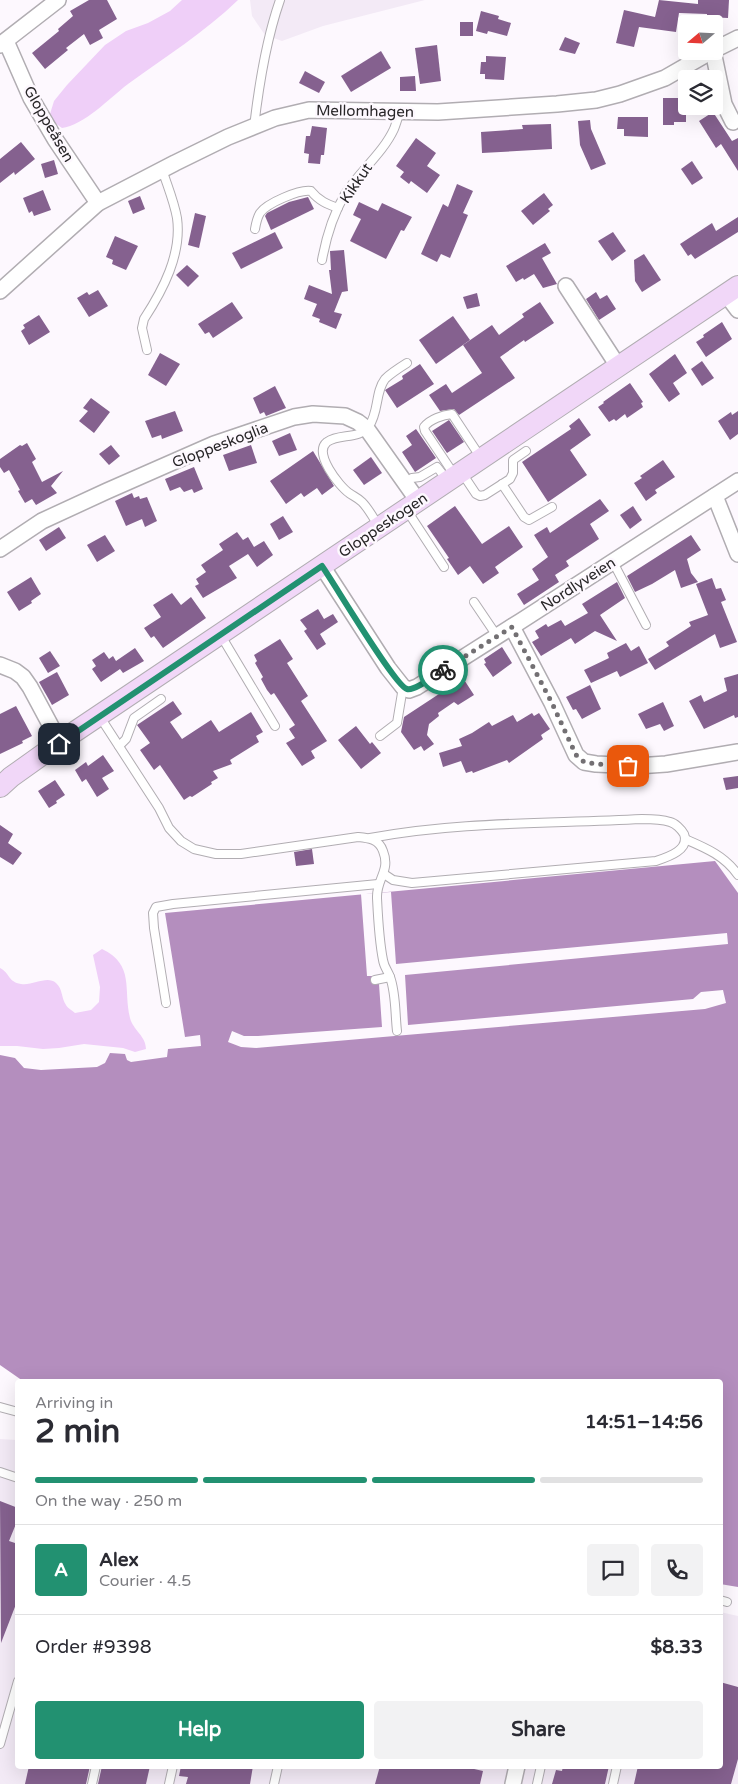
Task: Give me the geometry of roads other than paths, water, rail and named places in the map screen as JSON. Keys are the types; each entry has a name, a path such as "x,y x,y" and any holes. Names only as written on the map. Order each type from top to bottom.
{"main road":[{"name":"Gloppeskogen","path":"0,786 220,634 732,290"}],"street":[{"name":"Gloppeåsen","path":"58,0 3,43 55,139 98,203"},
{"name":"Mellomhagen","path":"723,46 738,38"},
{"name":"Mellomhagen","path":"0,291 98,203 228,137 275,118 309,110 438,112 596,100 665,78 697,60"},
{"path":"715,60 724,104 733,122"},
{"path":"566,286 618,366"},
{"path":"732,290 738,310"},
{"name":"Gloppeskoglia","path":"0,549 42,521 214,444 294,417 313,414 345,416 367,429 405,483 412,505"},
{"name":"Nordlyveien","path":"410,687 512,627 738,481"},
{"path":"715,496 738,554"},
{"path":"322,566 388,668 410,687"},
{"path":"512,627 552,703 576,755 584,762 628,766 666,764 738,752"},
{"path":"0,665 15,671 23,677 60,743"},
{"path":"513,1784 516,1769"}],"lane":[{"path":"254,127 258,91 273,19 280,0"},
{"name":"Kikkut","path":"322,260 338,208 350,187 394,129 400,111"},
{"path":"147,350 142,328 144,319 169,272 175,252 177,234 177,218 162,169"},
{"path":"255,229 260,212 270,205 304,190 311,191 326,204 338,208"},
{"path":"380,527 363,502 341,486 322,454 323,448 327,443 361,433 367,429 373,420 381,387 385,380 407,363"},
{"path":"455,476 425,431 424,427 427,423 435,418 452,414 482,458"},
{"path":"405,483 437,467 455,476 480,496 510,479 513,473 513,460 526,451"},
{"path":"502,484 524,517 529,520 552,507"},
{"path":"412,505 444,567"},
{"path":"612,562 646,625"},
{"path":"474,602 497,636"},
{"path":"220,634 275,726"},
{"path":"380,736 397,724 410,687"},
{"path":"119,746 126,739 134,718 161,699"},
{"path":"100,716 169,828 181,841 194,849 216,854 241,854 358,837 370,838 403,832 465,826 642,819 659,819 672,822 682,831 685,838 684,846 676,852 656,861 412,883 393,880 384,874"},
{"path":"370,838 378,843 383,850 386,860 386,870 378,884 377,896 383,961 390,977 397,1031"},
{"path":"685,838 716,853 731,864 738,874"},
{"path":"166,1003 154,928 153,913 156,908 174,904 363,887 378,884"},
{"path":"375,980 390,977"},
{"path":"0,1407 15,1411"},
{"path":"0,1472 15,1477"},
{"path":"0,1744 15,1692"},
{"path":"92,1784 95,1769"},
{"path":"169,1784 172,1769"},
{"path":"274,1784 277,1769"},
{"path":"537,1784 540,1769"},
{"path":"613,1784 616,1769"}]}
